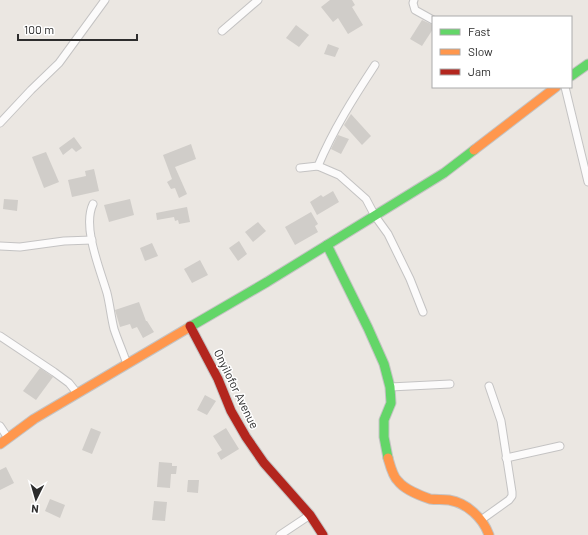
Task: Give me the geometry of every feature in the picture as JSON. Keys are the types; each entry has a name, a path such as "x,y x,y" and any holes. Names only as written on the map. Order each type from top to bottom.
{"main road":[{"path":"572,75 588,64"},
{"path":"0,444 34,419 267,282 444,173 555,88"},
{"path":"327,245 384,364 390,387 391,403 384,420 384,437 389,460 397,481 413,492 431,499 449,500 465,506 481,520 489,535"},
{"name":"Onyilofor Avenue","path":"190,326 218,379 231,411 246,437 264,463 310,515 323,535"}],"street":[{"path":"0,123 59,63 105,0"},
{"path":"222,31 258,0"},
{"path":"414,0 413,3 415,10 432,19"},
{"path":"318,166 328,142 375,64"},
{"path":"565,88 588,182"},
{"path":"300,168 318,166 339,175 366,198 375,216 388,234 410,279 423,312"},
{"path":"93,204 90,210 89,218 92,240 111,306 114,328 127,364"},
{"path":"0,246 20,247 64,241 92,240"},
{"path":"0,336 69,383 77,393"},
{"path":"390,387 450,384"},
{"path":"481,520 512,496 501,421 489,386"},
{"path":"0,426 8,438"},
{"path":"506,458 560,446"},
{"path":"280,535 310,515"}],"building":[{"path":"330,0 352,0 355,5 352,7 363,25 348,34 338,18 333,22 321,7"},
{"path":"422,20 432,25 432,31 422,46 410,39"},
{"path":"296,25 309,35 299,47 286,38"},
{"path":"328,44 339,48 335,57 324,54"},
{"path":"351,114 371,136 362,145 344,125"},
{"path":"338,135 349,139 341,154 331,149"},
{"path":"74,137 82,148 76,152 72,148 63,155 59,148"},
{"path":"191,144 196,159 175,167 187,194 179,198 175,188 171,189 167,182 172,179 163,155"},
{"path":"46,152 59,182 44,188 32,157"},
{"path":"94,169 99,191 72,197 68,180 86,176 85,171"},
{"path":"333,191 339,202 317,215 310,202 321,195 323,197"},
{"path":"4,199 18,200 17,211 3,209"},
{"path":"130,199 134,215 109,222 104,205"},
{"path":"187,207 190,222 179,224 178,220 175,221 174,217 157,220 156,213"},
{"path":"311,212 318,224 315,226 318,232 295,245 285,227"},
{"path":"258,222 266,231 253,242 245,232"},
{"path":"239,241 247,254 238,261 229,248"},
{"path":"152,243 158,256 145,261 140,248"},
{"path":"200,260 208,275 192,283 184,269"},
{"path":"139,302 146,321 154,332 143,338 137,327 132,329 130,324 120,327 115,310"},
{"path":"40,368 53,377 36,400 23,391"},
{"path":"205,395 216,401 207,415 197,410"},
{"path":"91,428 101,432 92,454 82,450"},
{"path":"226,428 239,449 221,460 217,453 222,450 213,436"},
{"path":"159,462 172,463 172,466 177,466 176,474 171,474 170,488 157,487"},
{"path":"6,467 14,483 0,490 0,470"},
{"path":"188,480 199,480 198,493 187,492"},
{"path":"50,499 65,505 60,518 45,511"},
{"path":"154,501 167,502 165,521 152,520"}],"traffic: fast":[{"path":"572,75 588,64"},
{"path":"188,328 267,282 444,173 474,150"},
{"path":"327,245 384,364 390,387 391,403 384,420 384,437 388,458"}],"traffic: slow":[{"path":"474,150 555,88"},
{"path":"0,444 34,419 188,328"},
{"path":"388,458 396,479 404,487 430,499 449,500 462,504 474,512 483,523 489,535"}],"traffic: jam":[{"path":"190,326 218,379 231,411 246,437 264,463 310,515 323,535"}]}
